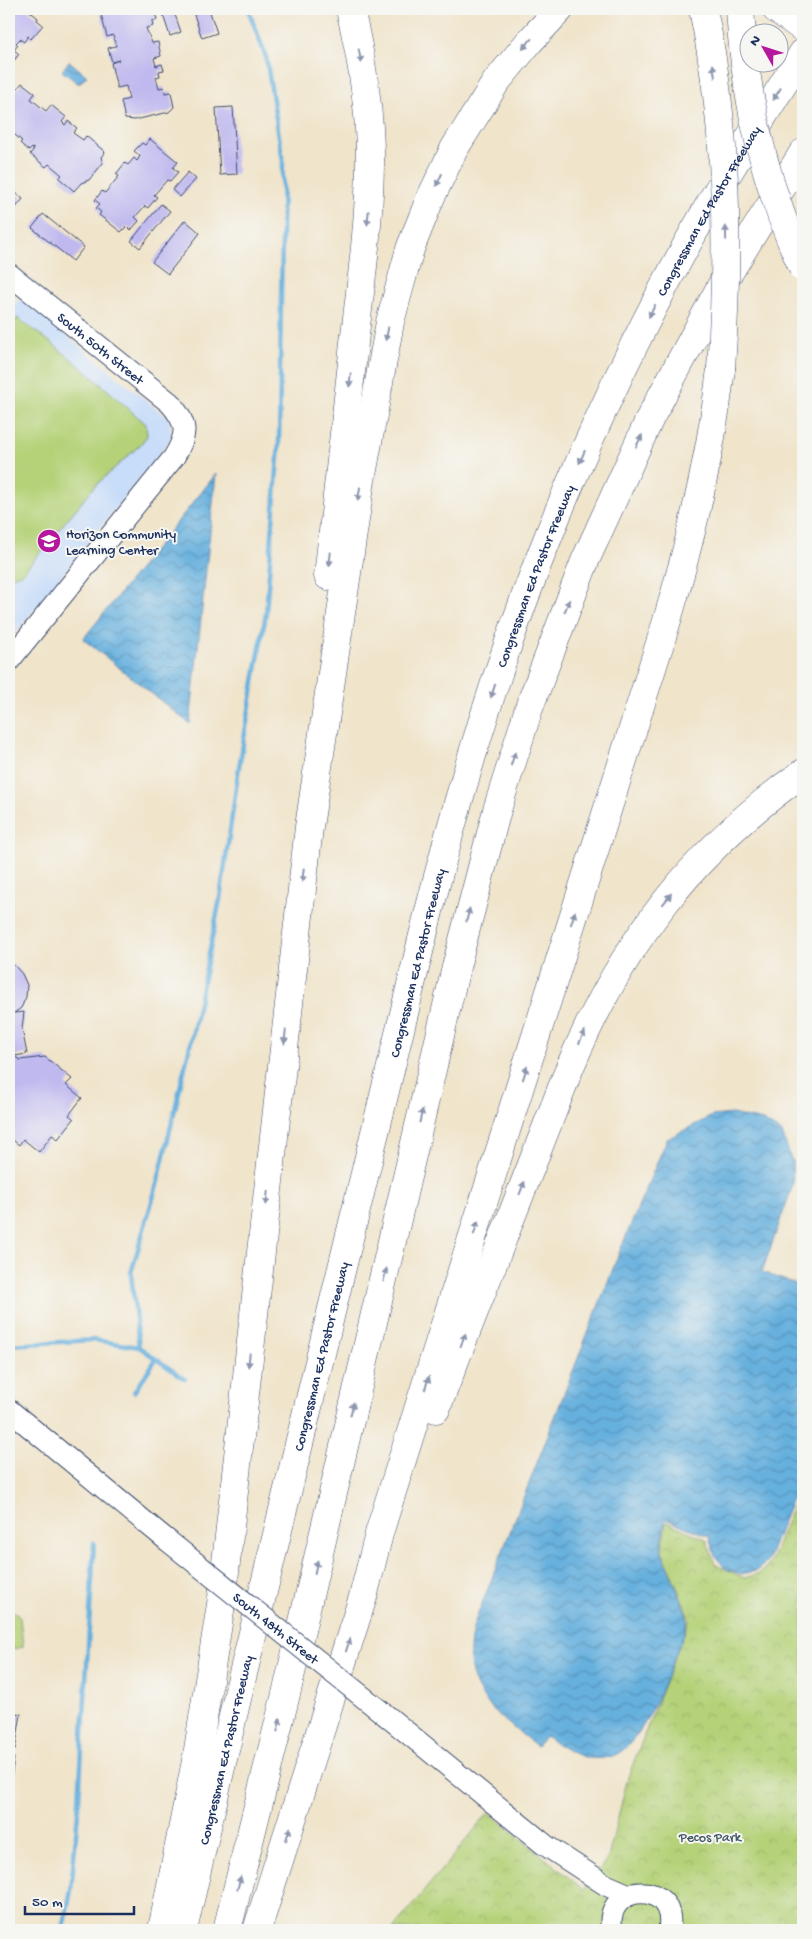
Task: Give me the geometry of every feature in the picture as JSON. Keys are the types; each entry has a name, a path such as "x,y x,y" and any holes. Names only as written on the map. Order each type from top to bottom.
{"highway":[{"path":"309,827 310,738 363,268 370,190 368,113 361,61 350,9"},
{"path":"162,1930 197,1756 228,1551 309,827 375,398 390,322 410,249 430,199 468,125 512,61 560,9"},
{"path":"257,1930 363,1597 383,1521 676,590 704,477 721,369 727,265 725,175 717,94 703,9"},
{"path":"740,9 743,56 757,137 776,202 803,268"},
{"path":"776,9 803,28"},
{"name":"Congressman Ed Pastor Freeway","path":"183,1930 242,1677 427,919 454,817 484,716 536,567 576,470 621,374 668,280 710,204 803,53"},
{"path":"228,1930 288,1686 459,954 496,810 529,708 585,561 651,416 726,277 803,153"},
{"path":"363,1597 570,1067 602,997 641,934 689,873 747,816 803,773"}],"street":[{"name":"South 50th Street","path":"9,274 170,404 180,415 184,428 184,441 174,457 9,661"},
{"name":"South 48th Street","path":"9,1410 545,1845 594,1894 612,1923"},
{"name":"South 48th Street","path":"545,1845 606,1885 629,1895"},
{"path":"612,1923 616,1906 629,1895 647,1892 662,1902 669,1913 670,1928"}],"shaded area":[{"name":"Horizon Community Learning Center","path":"20,298 168,418 172,433 170,440 9,641 9,313"}],"green space":[{"name":"Horizon Community Learning Center","path":"17,318 67,356 146,424 147,436 139,446 95,486 22,574 9,576 9,329"},
{"name":"Pecos Park","path":"803,1480 803,1930 392,1930 489,1812 584,1890 608,1858 628,1777 689,1620 662,1550 666,1522 706,1539 715,1564 744,1578 759,1574 770,1564"},
{"path":"9,1611 17,1613 20,1618 23,1647 9,1650"}],"water":[{"path":"69,61 87,76 79,84 62,71"},
{"path":"216,474 190,724 83,639"},
{"path":"732,1114 763,1121 782,1133 792,1162 793,1185 762,1272 803,1287 803,1470 767,1562 756,1571 741,1574 726,1569 715,1556 709,1536 665,1519 661,1550 687,1620 684,1633 664,1684 645,1723 634,1739 622,1751 609,1757 584,1757 560,1746 546,1736 537,1746 506,1721 482,1696 475,1681 471,1665 470,1646 474,1624 621,1248 667,1139 712,1116"}],"building":[{"path":"9,9 27,9 43,25 31,39 28,36 24,42 20,39 16,43 18,45 14,50 19,54 9,67"},
{"path":"121,9 154,9 157,20 152,21 153,26 146,28 152,43 158,42 161,56 154,58 156,66 162,64 164,70 159,71 160,76 156,77 159,88 164,87 165,93 171,92 174,107 169,112 135,120 125,119 121,101 129,99 126,86 117,88 111,63 119,60 112,62 108,48 116,46 113,35 107,37 101,14"},
{"path":"161,9 173,9 181,32 170,36"},
{"path":"192,9 209,9 217,33 202,38"},
{"path":"22,83 35,93 31,99 46,111 51,105 66,117 62,122 65,125 68,121 77,128 73,133 83,140 86,136 105,152 101,157 103,163 89,180 81,183 74,191 59,178 62,175 49,164 46,167 30,154 34,149 32,148 29,151 20,143 22,141 9,130 9,93 14,87 17,89"},
{"path":"233,107 237,174 220,175 216,108"},
{"path":"150,139 178,162 173,168 178,172 170,181 167,180 154,195 157,197 148,208 145,206 135,217 139,221 131,230 127,226 121,232 99,215 101,212 96,208 100,204 95,200 102,191 105,193 119,176 116,174 125,163 128,165 134,158 137,161 140,156 134,151 142,143 145,145"},
{"path":"188,172 196,179 180,197 172,190"},
{"path":"9,187 23,199 12,212 9,210"},
{"path":"161,204 170,211 140,248 131,241"},
{"path":"43,214 84,247 73,261 32,228"},
{"path":"185,220 200,233 168,274 152,262"},
{"path":"9,963 15,966 22,974 27,985 26,997 21,1008 14,1013 24,1012 22,1029 27,1054 14,1056 20,1060 45,1057 72,1079 66,1085 82,1098 69,1115 74,1119 58,1139 52,1135 39,1152 23,1139 19,1145 9,1137"},
{"path":"9,1712 21,1714 15,1750 9,1749"},
{"path":"9,1757 14,1758 10,1786 9,1786"}],"waterway":[{"path":"185,1379 139,1347 131,1273 158,1181 192,1037 220,899 239,767 266,613 279,444 283,161 266,57 248,9"},
{"path":"9,1345 94,1340 139,1347"},
{"path":"134,1392 156,1359"},
{"path":"63,1930 71,1890 79,1801 94,1543"}],"place":[{"name":"Horizon Community Learning Center","path":"49,541"}]}
